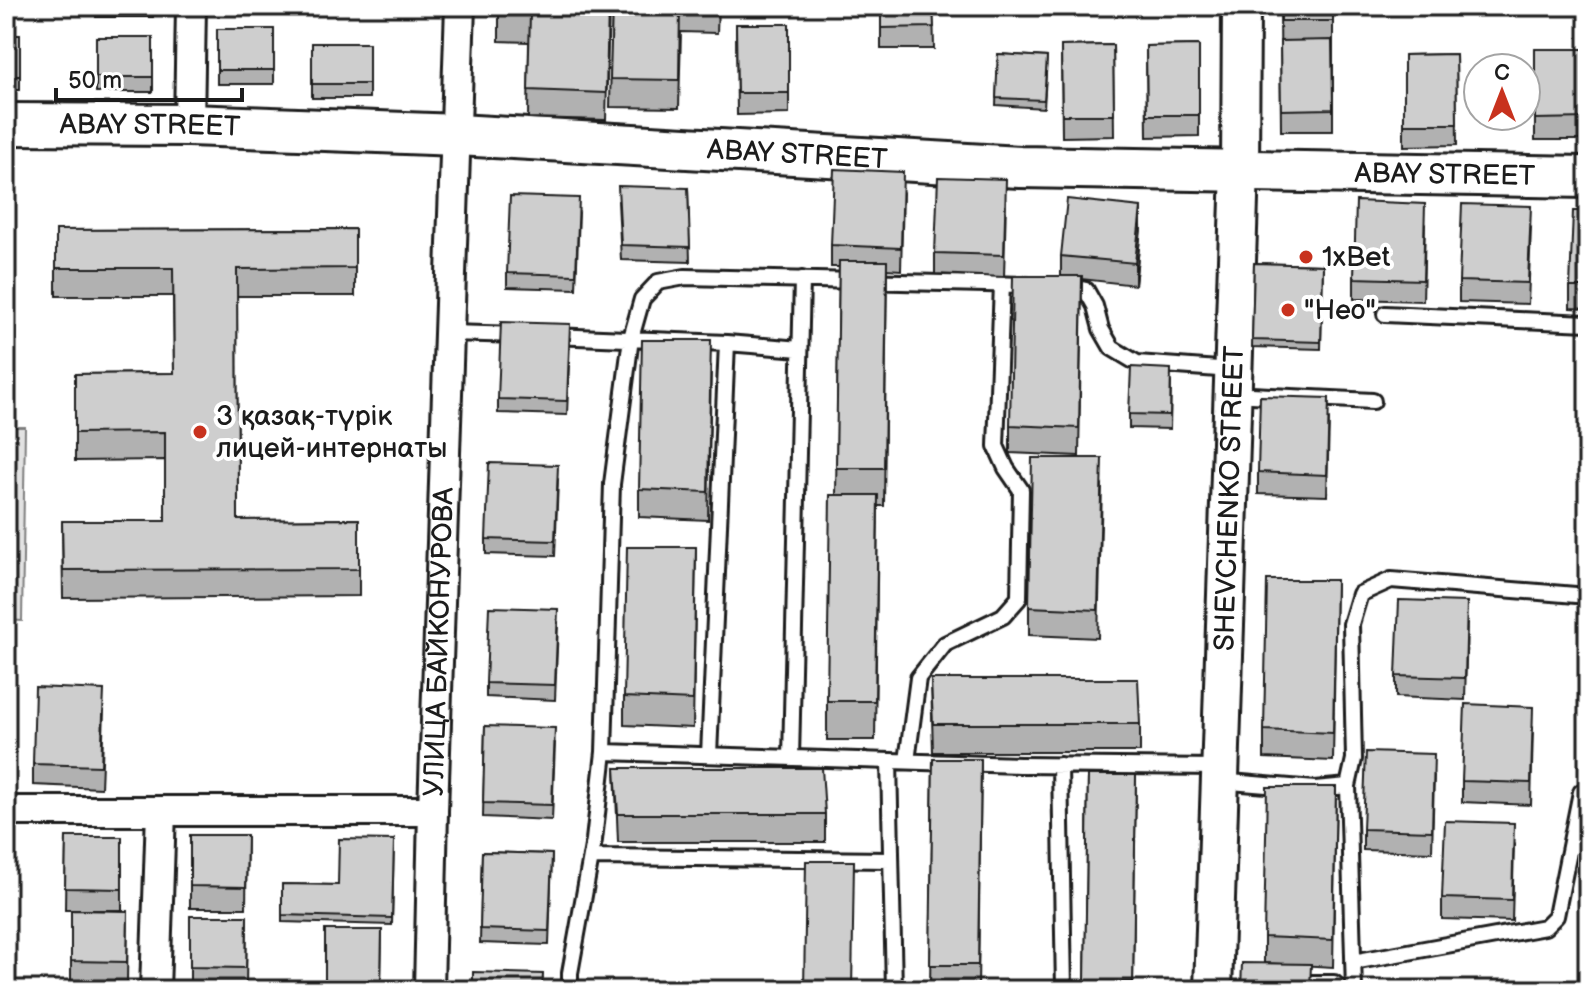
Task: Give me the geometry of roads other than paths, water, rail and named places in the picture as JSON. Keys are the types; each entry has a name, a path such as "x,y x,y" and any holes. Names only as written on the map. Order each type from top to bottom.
{"main road":[{"name":"ABAY STREET","path":"6,124 189,125 458,135 1020,167 1588,177"}],"street":[{"path":"189,125 191,6"},
{"name":"УЛИЦА БАЙКОНУРОВА","path":"429,990 460,6"},
{"name":"SHEVCHENKO STREET","path":"1219,985 1218,774 1240,169 1241,6"},
{"path":"6,811 433,811"},
{"path":"155,990 161,811"}],"lane":[{"path":"570,990 570,973 591,857 604,752 612,484 631,338 642,299 658,282 685,277 802,279 1047,285 1086,290 1112,348 1137,363 1232,382 1373,401"},
{"path":"791,758 802,279"},
{"path":"907,761 918,678 945,644 1003,616 1019,598 1021,490 996,446 1002,284"},
{"path":"1385,314 1588,323"},
{"path":"450,333 631,338 800,349"},
{"path":"709,755 727,343"},
{"path":"1354,990 1348,786 1354,759 1351,624 1360,594 1391,580 1588,596"},
{"path":"604,752 1060,765 1218,774 1315,789 1348,786"},
{"path":"889,761 894,990"},
{"path":"1060,765 1064,990"},
{"path":"1353,962 1545,927 1556,916 1581,792"},
{"path":"591,857 891,860"},
{"path":"1274,983 1334,983 1342,990"}],"place":[{"name":"1xBet","path":"1306,257"},
{"name":"\"Нео\"","path":"1288,310"},
{"name":"3 қазақ-түрік лицей-интернаты","path":"200,432"}]}
